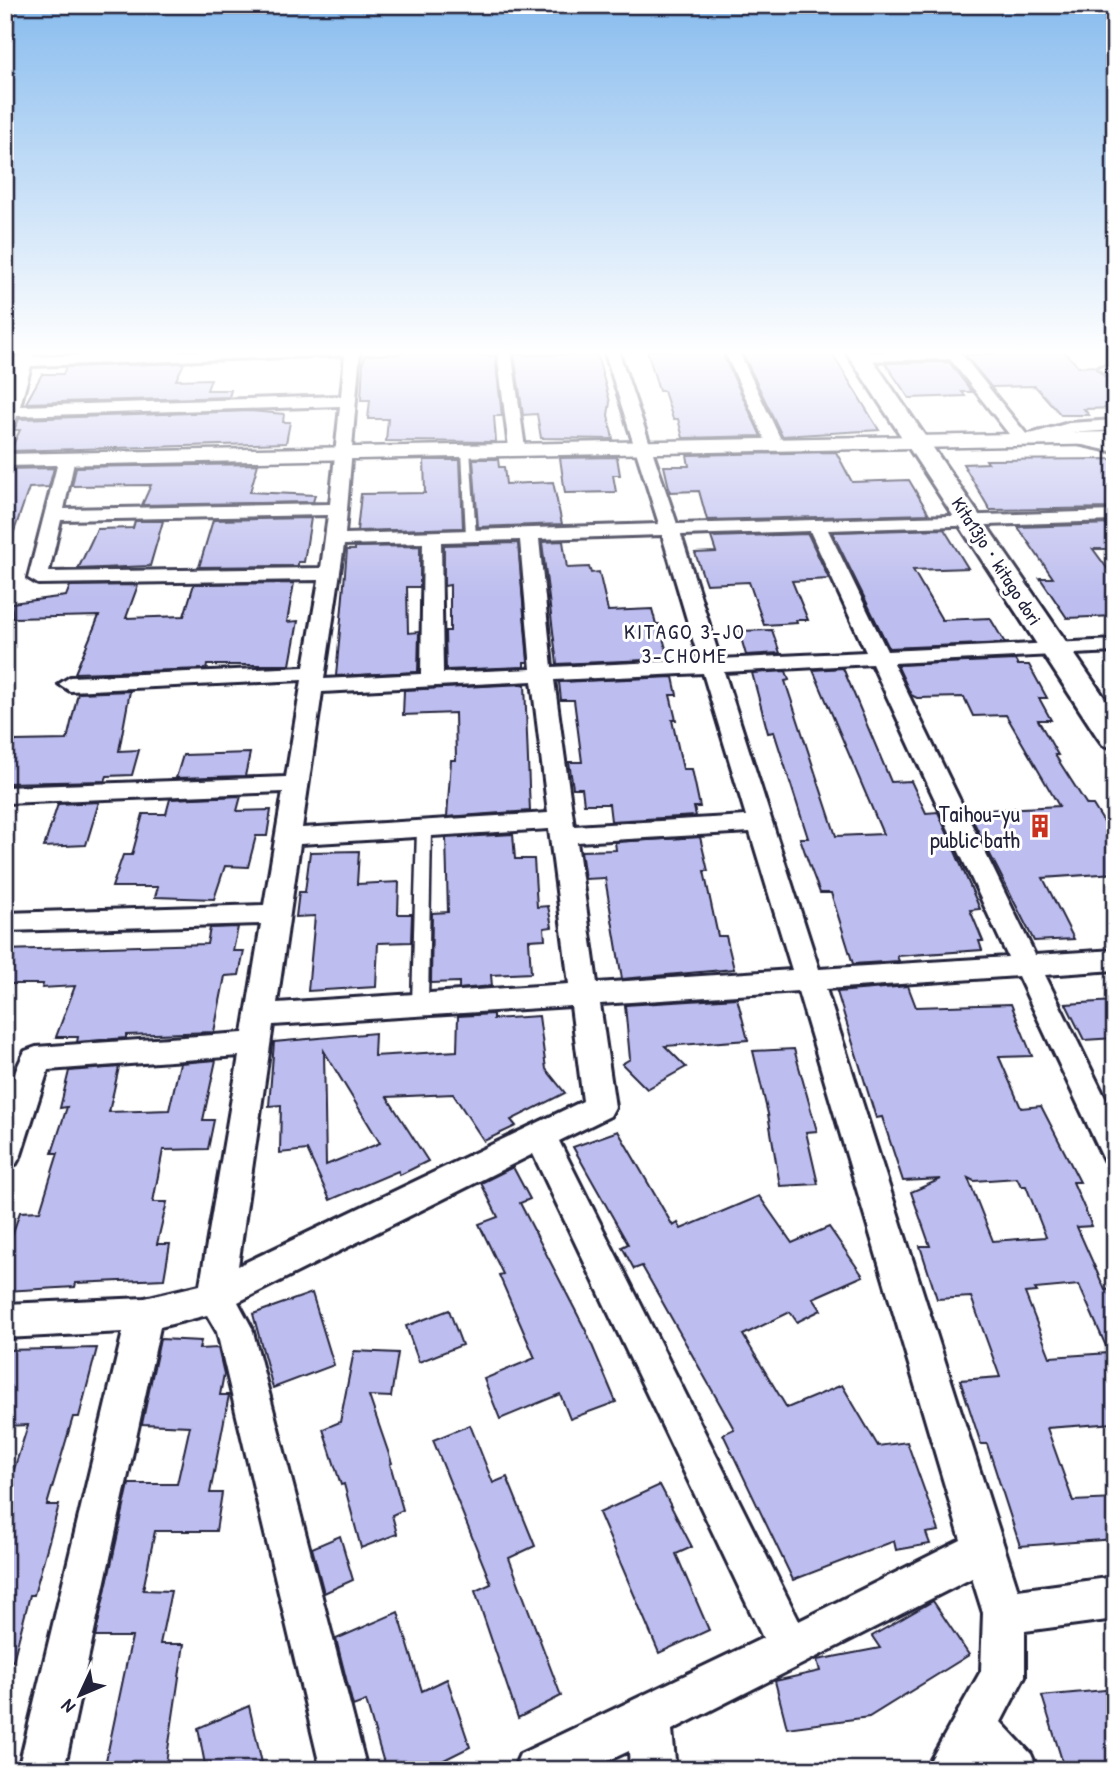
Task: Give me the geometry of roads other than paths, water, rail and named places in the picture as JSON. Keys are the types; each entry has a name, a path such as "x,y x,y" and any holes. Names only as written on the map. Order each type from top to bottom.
{"main road":[{"name":"Kita13jo・kitago dori","path":"911,433 1115,738"}],"street":[{"path":"344,433 335,540 274,914 216,1297 234,1328 344,1770"},
{"path":"515,433 517,448"},
{"path":"639,433 1004,1613 1003,1676 948,1770"},
{"path":"770,433 775,444"},
{"path":"1021,433 1026,439"},
{"path":"1026,439 1050,433"},
{"path":"1070,438 1115,447"},
{"path":"5,460 1115,438"},
{"path":"67,458 38,578 328,574"},
{"path":"52,515 336,509"},
{"path":"335,540 1115,516"},
{"path":"816,524 1115,1151"},
{"path":"5,1321 145,1314 216,1297 250,1277 599,1107 542,676 528,533"},
{"path":"432,538 432,680"},
{"path":"70,684 432,680 542,676 1115,646"},
{"path":"5,795 296,784"},
{"path":"287,837 560,820 563,835"},
{"path":"563,835 761,823"},
{"path":"5,922 274,914"},
{"path":"5,1155 36,1059 420,1004 810,982 1115,960"},
{"path":"540,1136 789,1646"},
{"path":"41,1770 145,1314"},
{"path":"536,1770 649,1721 789,1646 985,1550"},
{"path":"1004,1613 1115,1598"},
{"path":"649,1721 653,1770"},
{"path":"974,1726 1015,1770"}],"lane":[{"path":"466,450 471,536"},
{"path":"420,1004 424,829"}],"place":[{"name":"Taihou-yu public bath","path":"1040,826"}],"district":[{"name":"KITAGO 3-JO 3-CHOME","path":"685,643"}]}
